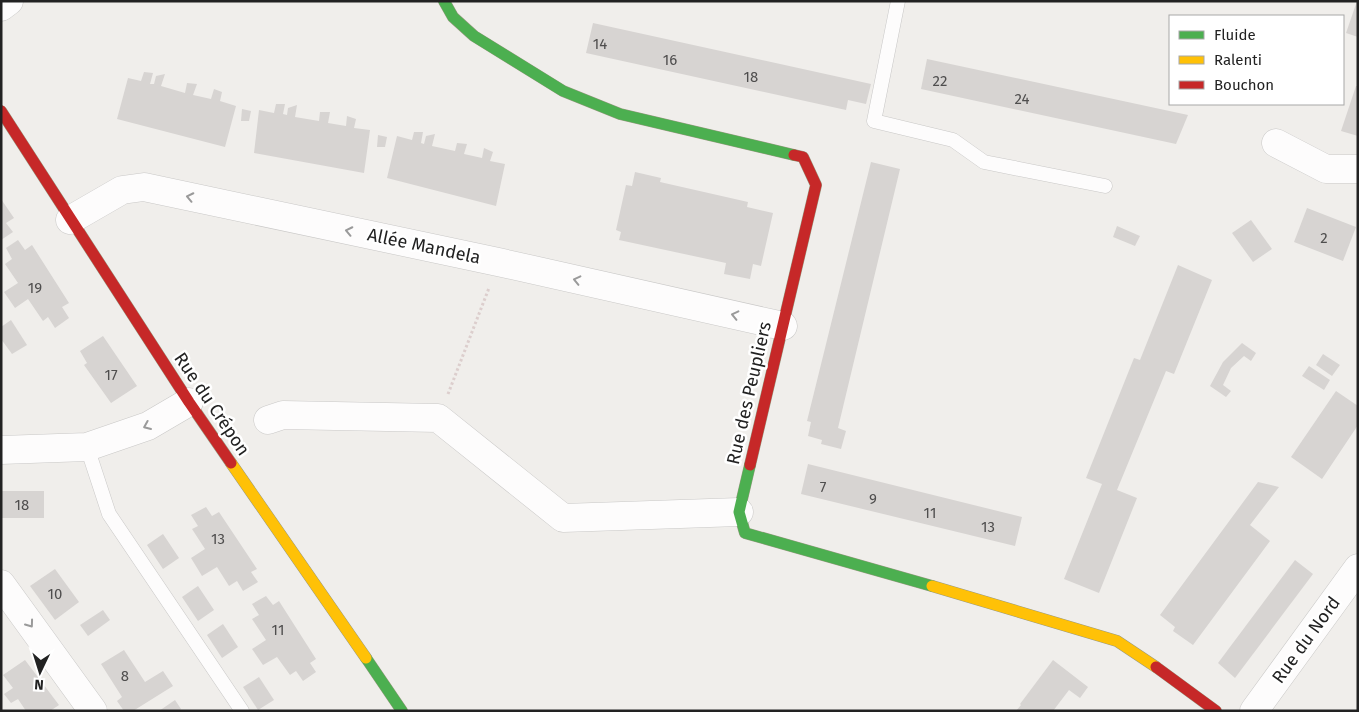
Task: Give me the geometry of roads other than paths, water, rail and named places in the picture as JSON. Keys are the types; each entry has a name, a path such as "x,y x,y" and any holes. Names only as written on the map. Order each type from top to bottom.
{"street":[{"path":"1,7 9,1"},
{"name":"Rue des Peupliers","path":"444,1 453,16 474,36 563,90 620,114 803,157 816,185 739,512"},
{"name":"Rue du Crépon","path":"1,111 189,402 402,711"},
{"path":"1276,143 1326,169 1358,169"},
{"name":"Allée Mandela","path":"70,220 122,190 144,187 498,262 783,326"},
{"path":"1,450 87,447 148,426 189,402"},
{"path":"268,420 283,415 438,418 564,518 739,512 745,533 969,596 1117,641 1138,654 1216,711"},
{"name":"Rue du Nord","path":"1254,711 1358,568"},
{"path":"1,584 93,711"}],"lane":[{"path":"898,1 874,121 952,140 984,162 1105,186"},
{"path":"87,447 109,514 242,711"}]}
